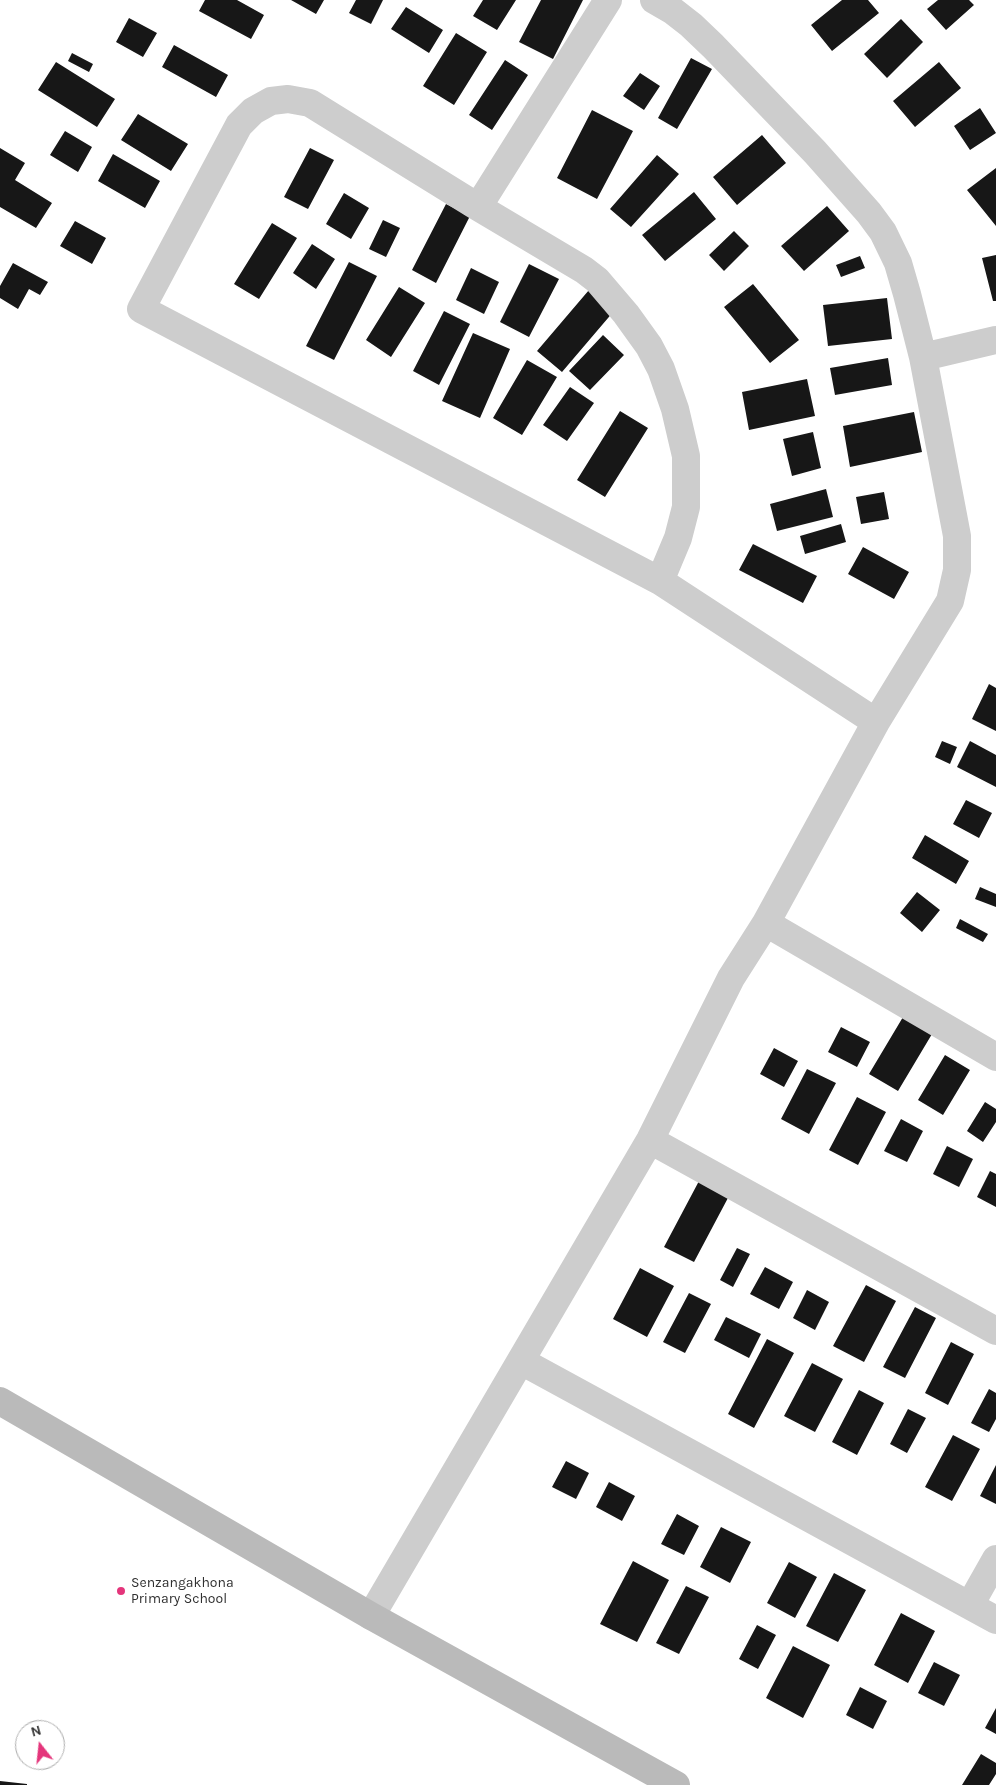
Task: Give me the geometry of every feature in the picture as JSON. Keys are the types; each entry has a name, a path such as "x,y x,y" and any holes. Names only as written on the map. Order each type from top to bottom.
{"street":[{"path":"478,207 608,0"},
{"path":"371,1616 650,1140 731,978 766,923 876,722 950,601 957,570 957,536 923,358 908,294 898,263 883,232 870,213 815,152 714,46 673,11 654,0"},
{"path":"660,581 678,538 686,506 686,456 675,409 662,369 650,346 597,280 584,270 310,103 288,99 271,101 253,111 239,125 141,309 660,581 876,722"},
{"path":"923,358 996,340"},
{"path":"766,923 994,1052"},
{"path":"650,1140 996,1331"},
{"path":"521,1361 970,1604 996,1620"},
{"path":"0,1401 371,1616 676,1785"},
{"path":"970,1604 996,1559"}],"building":[{"path":"205,0 237,0 264,15 251,39 199,11"},
{"path":"291,0 324,0 316,14"},
{"path":"356,0 383,0 371,24 349,13"},
{"path":"483,0 516,0 497,30 473,16"},
{"path":"541,0 583,0 553,59 519,42"},
{"path":"842,0 868,0 879,13 832,51 811,25"},
{"path":"938,0 969,0 974,5 946,30 927,9"},
{"path":"406,7 443,30 429,53 391,29"},
{"path":"129,18 157,33 143,57 116,42"},
{"path":"901,19 923,42 887,78 864,54"},
{"path":"456,33 487,52 454,105 423,86"},
{"path":"174,45 228,75 216,97 162,67"},
{"path":"72,53 93,64 89,72 68,61"},
{"path":"691,58 712,69 677,129 658,118"},
{"path":"505,60 528,75 492,130 469,115"},
{"path":"56,62 115,99 97,127 38,90"},
{"path":"939,62 961,88 915,127 893,101"},
{"path":"640,73 660,86 644,110 623,96"},
{"path":"980,108 996,133 970,150 954,126"},
{"path":"592,110 633,131 597,199 557,178"},
{"path":"138,114 188,144 171,171 121,140"},
{"path":"65,131 92,147 78,172 50,155"},
{"path":"762,135 786,163 737,205 713,177"},
{"path":"0,148 25,163 15,180 52,203 36,228 0,207"},
{"path":"310,148 334,160 308,209 284,197"},
{"path":"113,154 160,181 145,208 98,181"},
{"path":"657,155 679,174 631,227 610,209"},
{"path":"996,168 996,226 967,190"},
{"path":"694,192 716,219 665,261 642,235"},
{"path":"344,193 369,208 351,239 326,224"},
{"path":"446,204 470,216 436,283 412,270"},
{"path":"827,206 849,231 804,271 781,246"},
{"path":"383,220 400,228 386,257 369,249"},
{"path":"75,221 106,238 92,264 60,246"},
{"path":"272,223 297,238 259,299 234,284"},
{"path":"734,231 749,246 724,271 709,255"},
{"path":"312,244 335,259 316,289 293,273"},
{"path":"996,255 996,301 993,301 982,258"},
{"path":"860,256 865,268 841,277 836,265"},
{"path":"349,262 377,276 334,360 306,346"},
{"path":"13,263 48,282 40,295 29,289 18,309 0,298 0,286"},
{"path":"529,264 559,279 529,337 500,322"},
{"path":"471,268 499,282 484,314 456,300"},
{"path":"753,284 799,340 770,363 724,307"},
{"path":"399,287 425,303 391,357 366,340"},
{"path":"589,290 614,311 562,372 537,351"},
{"path":"887,298 892,339 828,346 823,305"},
{"path":"444,311 470,324 439,385 413,371"},
{"path":"473,333 510,349 480,418 442,401"},
{"path":"603,335 624,355 590,390 569,371"},
{"path":"888,358 892,385 835,395 830,368"},
{"path":"527,360 557,377 522,435 493,418"},
{"path":"807,379 815,416 749,430 742,392"},
{"path":"570,387 594,403 567,441 543,425"},
{"path":"620,411 648,428 605,497 577,480"},
{"path":"914,412 922,452 850,467 843,426"},
{"path":"813,432 821,468 792,476 783,439"},
{"path":"826,489 833,517 777,531 770,504"},
{"path":"884,492 889,519 861,524 856,497"},
{"path":"841,524 846,542 805,554 800,536"},
{"path":"753,544 817,576 803,603 739,570"},
{"path":"863,547 909,572 894,599 848,574"},
{"path":"989,684 996,688 996,731 972,719"},
{"path":"942,741 957,747 950,764 935,757"},
{"path":"970,741 996,755 996,787 957,767"},
{"path":"966,800 992,813 979,838 953,824"},
{"path":"925,835 969,861 956,884 912,858"},
{"path":"980,887 996,894 996,907 975,899"},
{"path":"917,892 940,910 922,932 900,913"},
{"path":"960,919 988,934 983,942 956,928"},
{"path":"903,1017 932,1034 898,1091 869,1074"},
{"path":"841,1027 870,1042 857,1067 828,1052"},
{"path":"774,1048 798,1061 784,1087 760,1074"},
{"path":"945,1055 970,1070 943,1115 918,1100"},
{"path":"807,1069 836,1083 809,1134 781,1119"},
{"path":"857,1097 886,1112 858,1165 829,1150"},
{"path":"985,1102 996,1109 996,1122 983,1142 967,1131"},
{"path":"901,1119 923,1131 907,1162 884,1151"},
{"path":"947,1146 973,1159 959,1187 933,1174"},
{"path":"990,1171 996,1174 996,1207 977,1197"},
{"path":"699,1181 729,1196 694,1262 664,1247"},
{"path":"737,1248 750,1254 733,1287 720,1280"},
{"path":"765,1267 793,1282 779,1309 750,1294"},
{"path":"640,1268 674,1286 647,1337 613,1319"},
{"path":"866,1285 896,1301 864,1362 833,1346"},
{"path":"807,1290 829,1302 815,1330 793,1318"},
{"path":"689,1293 711,1304 685,1353 663,1342"},
{"path":"915,1307 936,1318 905,1378 883,1367"},
{"path":"726,1317 761,1334 749,1358 714,1340"},
{"path":"767,1339 794,1353 754,1428 728,1414"},
{"path":"951,1342 974,1354 948,1405 925,1393"},
{"path":"812,1363 843,1379 815,1432 784,1416"},
{"path":"989,1389 996,1393 996,1419 989,1432 971,1423"},
{"path":"859,1390 884,1403 857,1455 832,1442"},
{"path":"908,1409 926,1418 907,1453 890,1444"},
{"path":"953,1435 980,1449 952,1501 925,1487"},
{"path":"566,1461 589,1473 576,1499 552,1487"},
{"path":"996,1465 996,1504 980,1496"},
{"path":"609,1482 635,1496 622,1521 596,1507"},
{"path":"677,1514 699,1526 684,1555 661,1544"},
{"path":"721,1527 751,1542 730,1583 700,1567"},
{"path":"633,1561 669,1580 637,1642 600,1624"},
{"path":"789,1562 817,1577 795,1618 767,1603"},
{"path":"834,1573 866,1590 838,1642 806,1626"},
{"path":"686,1586 709,1597 679,1654 656,1643"},
{"path":"901,1613 935,1631 908,1683 874,1665"},
{"path":"757,1625 776,1635 758,1669 739,1659"},
{"path":"793,1646 830,1665 803,1718 766,1698"},
{"path":"934,1662 960,1675 944,1706 918,1693"},
{"path":"860,1687 887,1701 873,1729 846,1715"},
{"path":"996,1708 996,1734 985,1728"},
{"path":"981,1754 996,1763 996,1774 989,1785 962,1785"},
{"path":"0,1781 27,1784 27,1785 0,1785"}],"place":[{"name":"Senzangakhona Primary School","path":"121,1591"}]}
